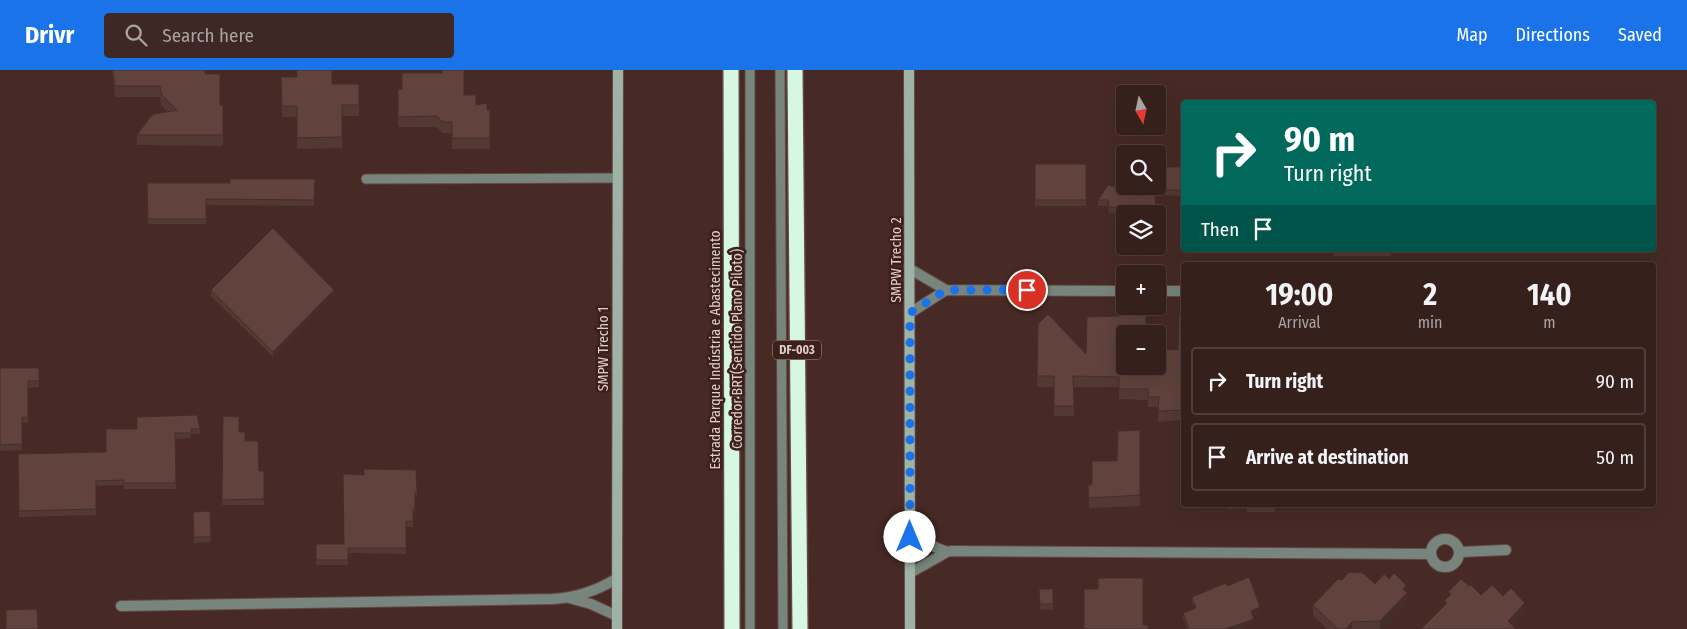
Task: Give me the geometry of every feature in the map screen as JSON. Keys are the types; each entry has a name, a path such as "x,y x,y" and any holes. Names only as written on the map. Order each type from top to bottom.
{"highway":[{"name":"Estrada Parque Indústria e Abastecimento","path":"731,70 732,629"},
{"name":"DF-003","path":"795,70 800,629"}],"street":[{"name":"SMPW Trecho 2","path":"909,70 910,629"},
{"name":"SMPW Trecho 1","path":"616,71 618,178 617,629"},
{"path":"910,269 946,290 1116,291"},
{"path":"910,313 946,290"},
{"path":"1166,291 1181,291"},
{"path":"910,537 947,552 1431,554"},
{"path":"1441,539 1454,541 1460,552 1455,564 1449,567 1437,564 1432,560 1431,554 1432,547 1441,539"},
{"path":"1460,552 1506,550"},
{"path":"910,573 947,552"},
{"path":"568,598 602,587 616,579"},
{"path":"121,606 568,598 591,604 617,616"}],"lane":[{"name":"Corredor BRT(Sentido Plano Piloto)","path":"750,70 750,629"},
{"path":"780,70 783,629"},
{"path":"366,179 618,178"}],"building":[{"path":"113,70 205,70 205,74 220,74 220,105 223,105 223,135 137,135 151,116 177,110 161,94 160,86 115,86"},
{"path":"297,70 332,70 332,84 359,84 359,105 342,105 342,137 297,138 297,106 282,106 281,77 297,77"},
{"path":"442,70 464,70 464,95 476,95 476,105 487,103 487,110 490,110 490,138 452,138 452,122 442,122 437,116 398,117 398,89 402,89 402,73 442,73"},
{"path":"1035,164 1086,164 1086,200 1035,200"},
{"path":"1166,167 1181,167 1181,190 1166,190"},
{"path":"230,179 315,179 314,200 206,199 206,219 148,219 147,183 230,183"},
{"path":"1108,185 1116,187 1116,195 1155,195 1156,205 1116,205 1116,207 1109,207 1108,200 1098,200"},
{"path":"273,228 334,290 273,352 211,290"},
{"path":"1048,314 1086,354 1087,317 1146,315 1146,325 1116,325 1116,375 1166,375 1166,349 1178,350 1179,315 1181,315 1181,410 1158,411 1159,397 1148,397 1148,389 1119,389 1119,377 1073,376 1074,406 1054,406 1054,376 1037,376 1038,324"},
{"path":"0,368 39,368 39,381 28,381 28,417 22,417 22,444 0,445"},
{"path":"197,415 200,429 191,429 191,433 175,433 176,483 124,483 124,480 96,481 96,509 19,511 18,454 106,452 106,429 137,429 137,417"},
{"path":"223,416 239,417 239,432 245,432 245,441 258,441 259,471 264,471 264,499 222,500"},
{"path":"1140,430 1140,495 1089,498 1088,486 1092,484 1092,461 1117,461 1118,431"},
{"path":"364,469 416,470 417,492 415,492 415,508 413,508 413,521 406,521 406,548 348,548 348,560 316,560 316,544 344,544 343,474 364,475"},
{"path":"210,511 211,537 194,537 193,512"},
{"path":"1349,572 1363,573 1375,584 1384,574 1389,579 1394,573 1406,585 1403,589 1407,593 1380,621 1352,622 1346,629 1338,629 1313,605 1338,579 1342,580"},
{"path":"1249,577 1260,607 1251,611 1254,619 1225,629 1189,629 1183,613 1196,608 1192,597 1226,583 1227,586"},
{"path":"1098,578 1143,578 1143,625 1148,625 1148,629 1084,629 1084,589 1098,589"},
{"path":"1461,579 1469,586 1471,585 1481,595 1492,585 1503,596 1511,588 1525,603 1508,621 1516,629 1421,629 1447,603 1444,601 1451,594 1448,592"},
{"path":"1039,589 1053,589 1053,604 1040,604"},
{"path":"37,609 38,629 6,629 6,610"}],"route":[{"path":"910,537 910,313 946,290 1027,290"}]}
